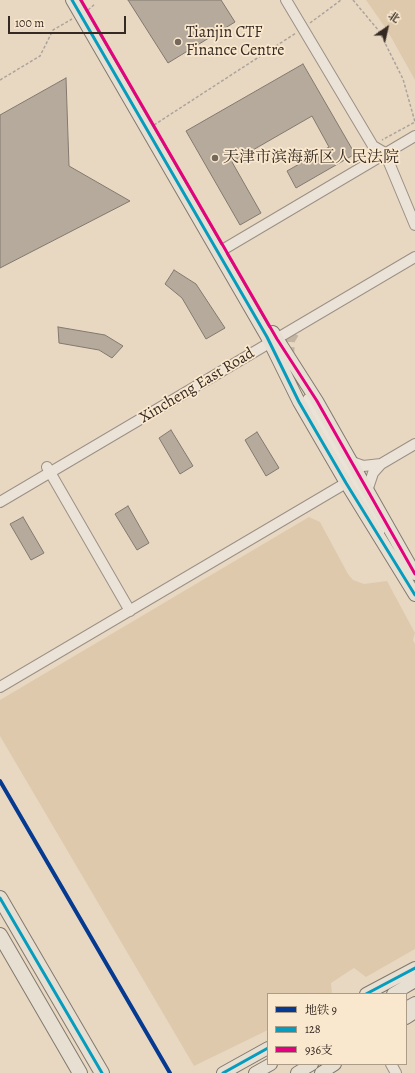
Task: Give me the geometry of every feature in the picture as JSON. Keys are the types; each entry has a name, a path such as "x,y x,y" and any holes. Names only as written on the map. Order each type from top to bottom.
{"highway":[{"path":"0,898 102,1073"},
{"path":"0,936 80,1073"}],"main road":[{"path":"72,0 86,7 224,249 272,338 300,402 346,483 398,565 415,595"},
{"path":"86,7 272,338 317,401 368,488 415,574"},
{"path":"368,993 415,968"},
{"path":"395,993 415,981"},
{"path":"223,1073 267,1049"},
{"path":"255,1073 269,1065"},
{"path":"297,1073 310,1065"},
{"path":"321,1073 333,1065"}],"street":[{"path":"286,0 373,146 384,153 415,225"},
{"path":"224,249 415,136"},
{"name":"Xincheng East Road","path":"0,502 49,470 272,338 415,250"},
{"name":"Xincheng East Road","path":"272,338 415,257"},
{"path":"308,399 370,509 398,565"},
{"path":"368,488 373,473 380,464 415,444"},
{"path":"352,462 363,466 380,464"},
{"path":"49,470 130,610"},
{"name":"Xincheng East Road","path":"0,494 49,470"},
{"path":"0,687 346,483"}],"path":[{"path":"154,125 302,29 341,0"},
{"path":"353,0 379,31 403,79 415,122 373,146"},
{"path":"0,80 40,56 54,30 86,7"}],"shaded area":[{"path":"366,0 415,0 415,80 387,30"},
{"path":"309,517 320,522 348,574 353,580 364,584 387,581 415,633 413,640 415,644 415,949 366,977 354,968 331,983 332,993 267,993 267,1030 194,1066 0,736 0,700"}],"building":[{"name":"Tianjin CTF Finance Centre","path":"128,0 221,0 235,22 168,63"},
{"path":"303,64 355,154 296,188 287,171 329,147 312,116 232,162 261,213 240,225 186,131"},
{"path":"66,78 69,166 130,201 0,268 0,115"},
{"path":"174,270 196,284 225,328 206,339 182,298 165,284"},
{"path":"58,327 105,335 123,346 112,358 99,350 59,343"},
{"path":"171,430 193,466 180,474 159,438"},
{"path":"257,432 279,468 266,476 245,440"},
{"path":"128,506 149,543 137,550 115,514"},
{"path":"23,517 44,553 31,560 10,524"}],"tunnel":[{"path":"289,357 290,340 299,325"}],"metro line":[{"name":"9","path":"0,781 170,1073"}],"transit line":[{"name":"128","path":"72,0 267,337 299,402 346,483 415,595"},
{"name":"936支","path":"81,0 277,339 317,401 415,574"},
{"name":"128","path":"0,898 102,1073"},
{"name":"128","path":"368,993 415,968"},
{"name":"128","path":"223,1073 267,1049"}],"place":[{"name":"Tianjin CTF Finance Centre","path":"178,42"},
{"name":"天津市滨海新区人民法院","path":"215,158"}]}
